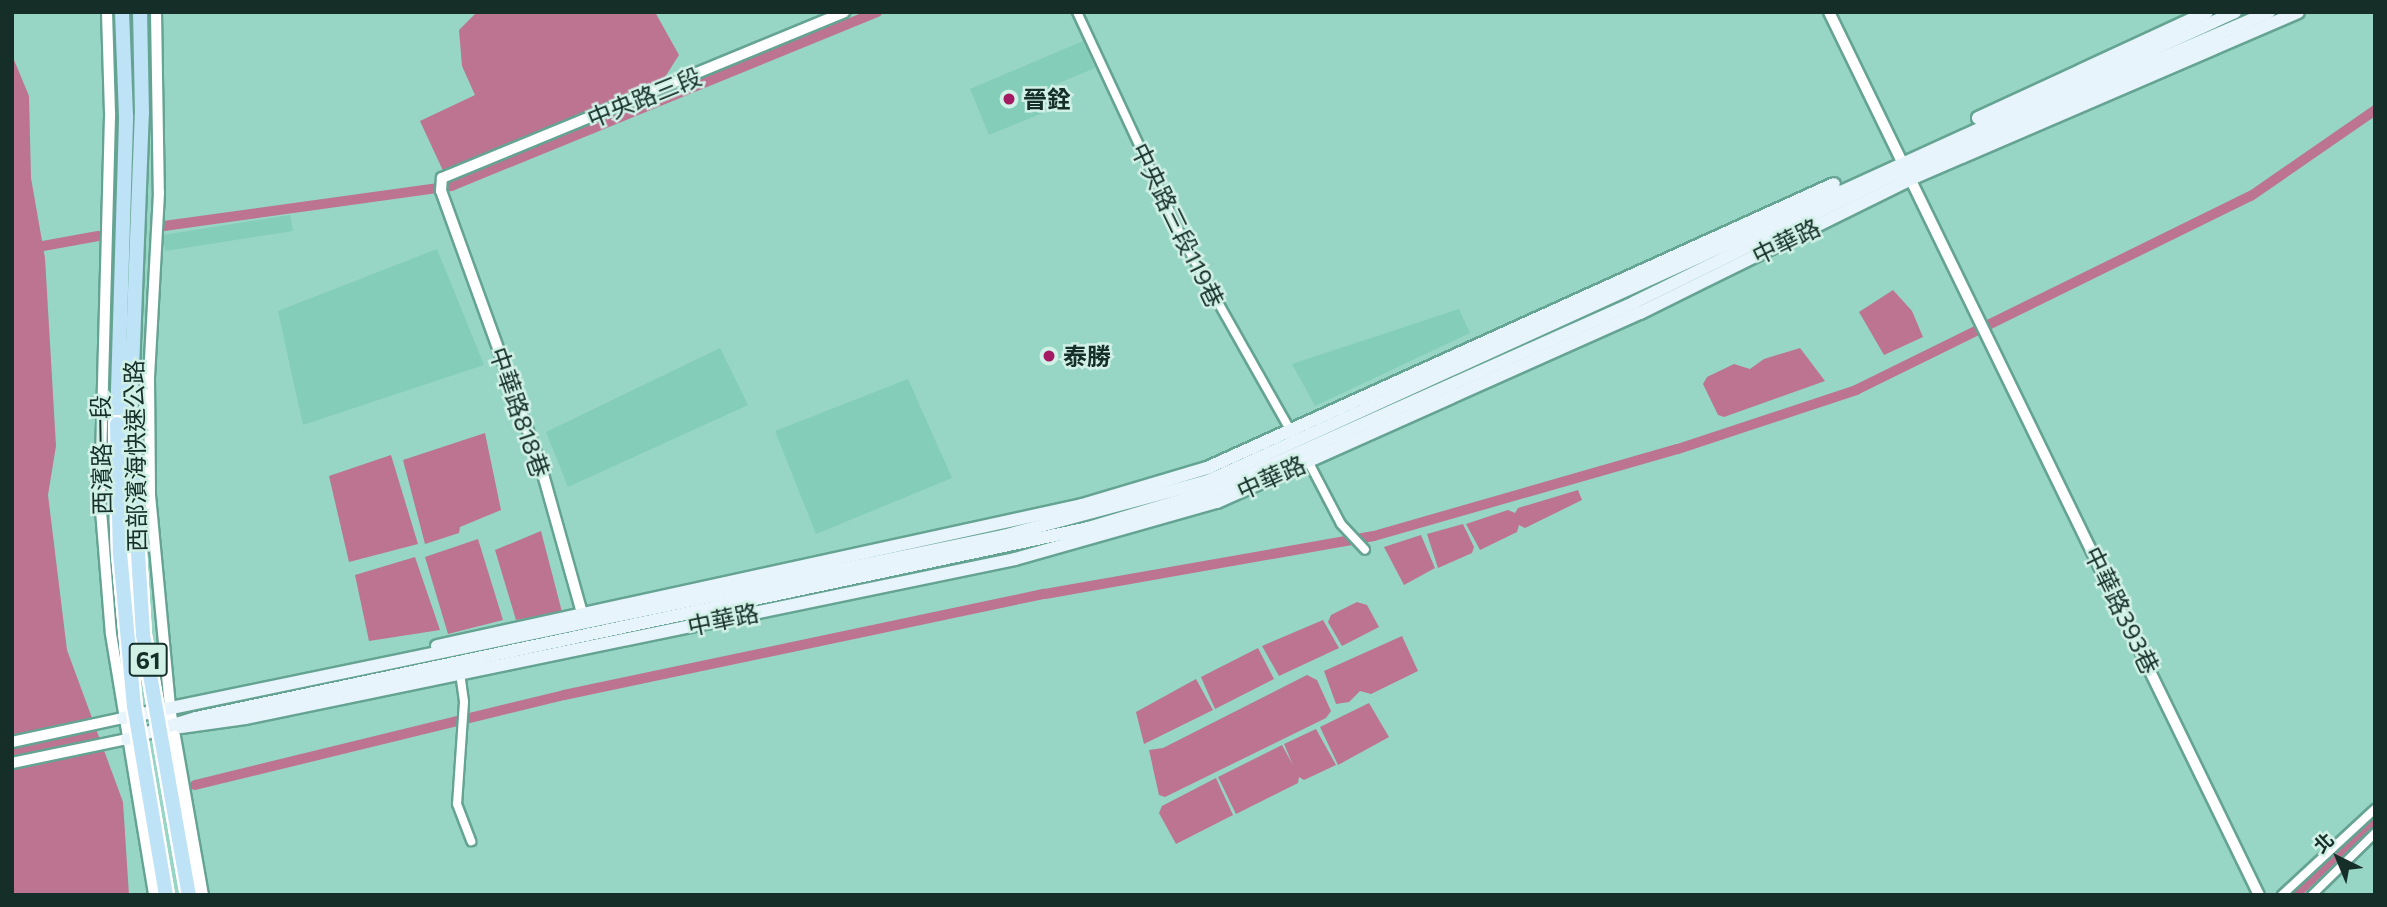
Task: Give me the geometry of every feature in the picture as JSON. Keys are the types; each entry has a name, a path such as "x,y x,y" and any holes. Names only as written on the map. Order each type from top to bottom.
{"highway":[{"name":"西部濱海快速公路","path":"122,12 126,116 120,553 134,706 166,895"},
{"name":"西部濱海快速公路","path":"140,12 142,114 123,423 143,635 189,895"}],"main road":[{"name":"中華路","path":"127,739 196,718 1082,505 1207,468 1299,446 1640,313 1906,165 2207,12"},
{"name":"中華路","path":"123,718 170,708 198,695 1088,528 1213,491 1299,446 2235,12"},
{"name":"中華路","path":"1906,165 2269,12"},
{"name":"中華路","path":"1906,165 2298,12"},
{"name":"中華路","path":"173,727 199,727 1090,541 1217,502 1299,446"}],"street":[{"name":"西濱路一段","path":"107,12 110,116 100,498 123,718 155,895"},
{"name":"西濱路一段","path":"156,12 159,193 149,378 150,495 170,708 204,895"},
{"name":"中央路三段","path":"442,178 844,12"},
{"name":"中央路三段119巷","path":"1077,12 1185,244 1299,446 1349,530 1365,550"},
{"name":"中華路393巷","path":"1829,12 1906,165 1979,323 2259,895"},
{"name":"中華路818巷","path":"442,178 441,191 541,467 580,624 578,649"},
{"path":"460,673 464,702 463,751 457,804 471,841"},
{"path":"12,741 123,718"},
{"path":"12,763 127,739"},
{"path":"2282,895 2375,809"},
{"path":"2312,895 2375,832"}],"shaded area":[{"path":"477,12 655,12 679,55 665,77 445,175 420,121 475,95 462,66 459,30"},
{"name":"晉銓","path":"1083,41 1095,68 1054,85 1062,105 989,135 970,89"},
{"path":"12,55 29,96 31,178 45,258 56,446 48,495 67,650 123,802 129,895 12,895"},
{"path":"290,215 293,231 165,251 163,235"},
{"path":"437,249 484,365 303,425 278,311"},
{"path":"1893,290 1912,311 1923,337 1884,355 1859,312"},
{"path":"1459,309 1470,333 1315,406 1292,364"},
{"path":"720,348 748,405 568,487 546,432"},
{"path":"1800,348 1825,381 1724,417 1718,415 1703,384 1707,377 1734,364 1750,369 1764,359"},
{"path":"908,379 952,478 816,534 775,431"},
{"path":"485,433 501,510 460,527 459,533 425,544 403,460"},
{"path":"391,455 418,544 349,562 329,476"},
{"path":"1578,490 1582,500 1525,528 1519,525 1517,532 1480,550 1466,524 1508,510 1515,513 1518,508"},
{"path":"1463,524 1474,547 1472,553 1438,568 1427,534"},
{"path":"541,531 562,612 516,620 495,550"},
{"path":"1421,535 1435,568 1404,585 1384,547"},
{"path":"478,539 503,620 448,634 425,557"},
{"path":"415,557 440,630 369,641 355,575"},
{"path":"1357,602 1367,605 1379,627 1342,646 1328,622 1331,615"},
{"path":"1323,620 1339,648 1279,676 1262,646"},
{"path":"1402,636 1418,671 1371,694 1360,691 1349,702 1336,704 1324,671"},
{"path":"1258,648 1274,679 1215,709 1201,677"},
{"path":"1307,675 1317,680 1331,711 1326,718 1165,797 1159,795 1149,750 1163,748"},
{"path":"1196,679 1213,710 1144,744 1136,712"},
{"path":"1369,703 1389,737 1338,765 1320,727"},
{"path":"1316,729 1336,765 1304,780 1299,777 1298,783 1236,814 1218,777 1282,745 1293,765 1284,744"},
{"path":"1216,778 1233,815 1176,844 1159,813 1162,806"}],"waterway":[{"path":"164,226 451,186 877,12"},
{"path":"195,785 564,695 1045,594 1374,536 1678,449 1856,390 2251,196 2375,110"},
{"path":"43,246 98,236"},
{"path":"2295,895 2375,818"}],"place":[{"name":"晉銓","path":"1009,99"},
{"name":"泰勝","path":"1049,356"}]}
